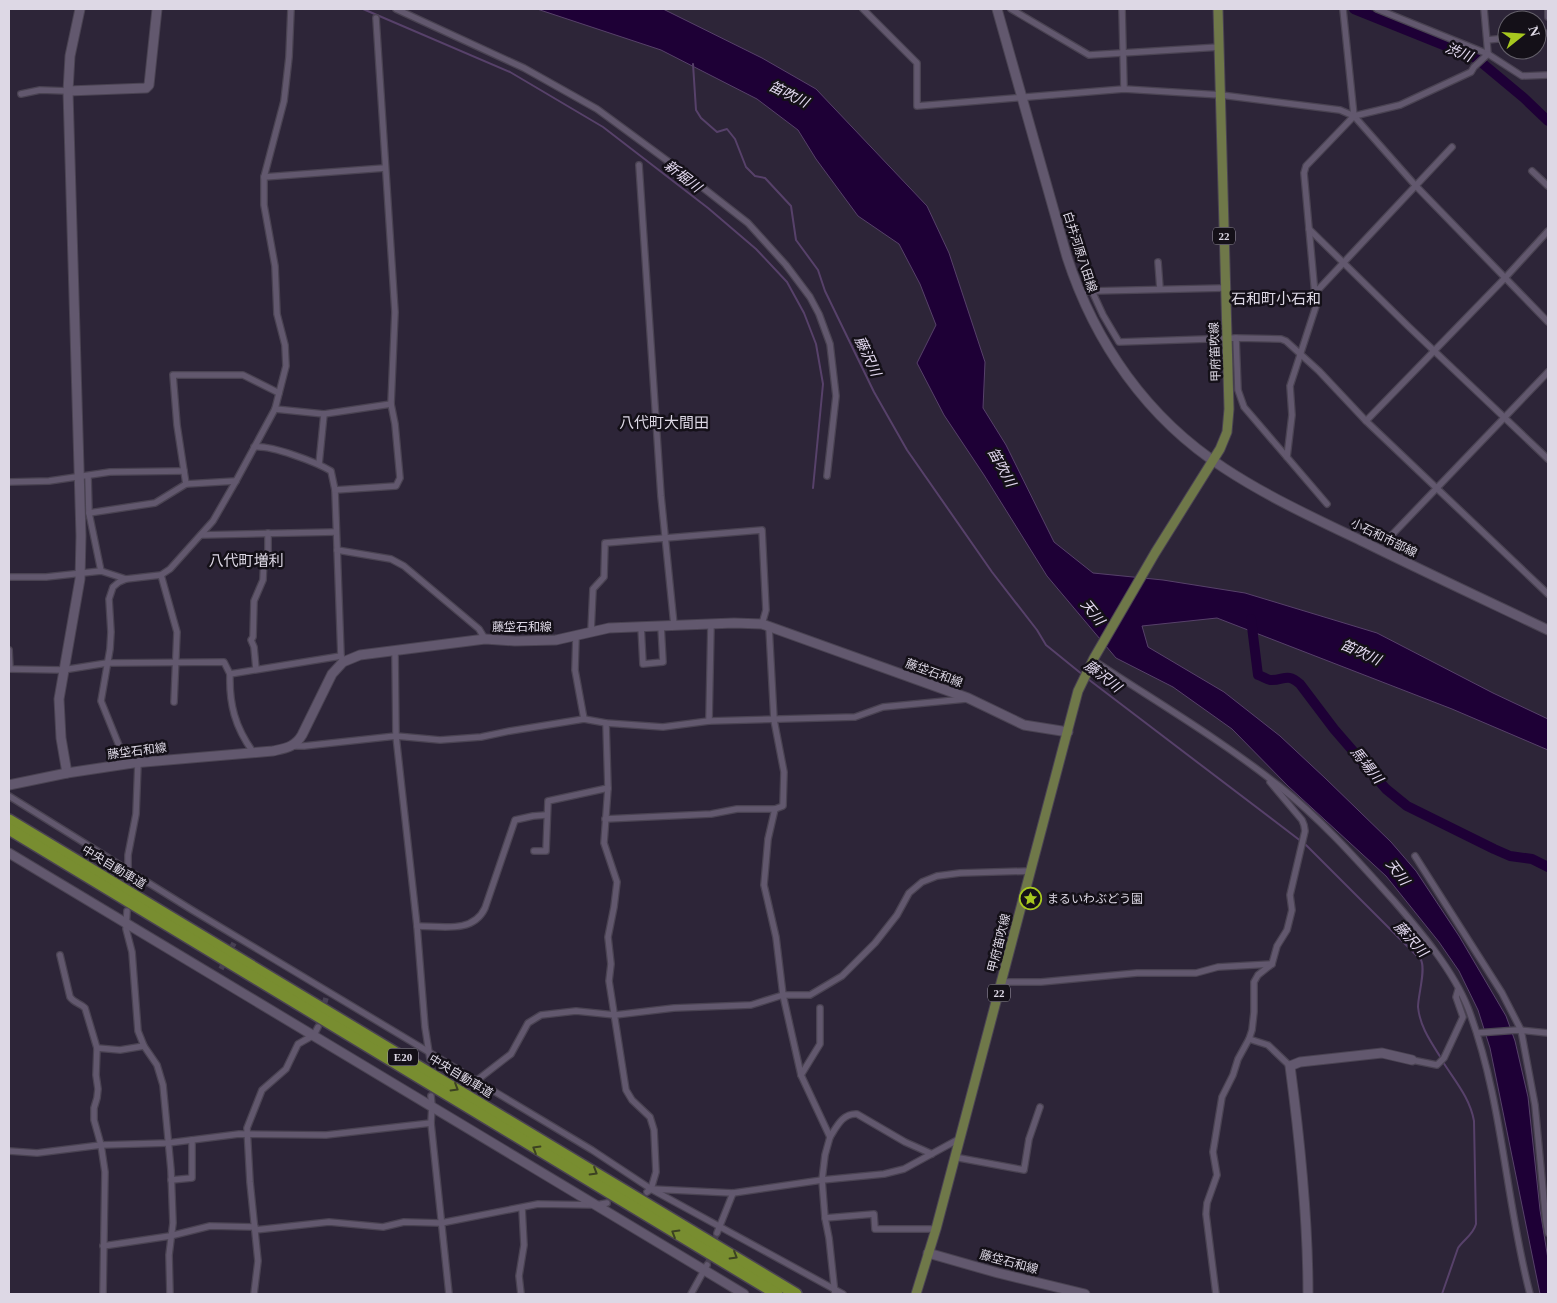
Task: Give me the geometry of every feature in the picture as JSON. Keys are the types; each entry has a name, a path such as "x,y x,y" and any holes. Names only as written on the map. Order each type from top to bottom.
{"highway":[{"name":"中央自動車道","path":"9,820 796,1294"},
{"name":"中央自動車道","path":"9,829 777,1294"}],"main road":[{"path":"67,773 59,719 59,699 80,572 83,477 68,91 70,56 80,9"},
{"path":"68,91 146,88 149,84 157,9"},
{"name":"白井河原八田線","path":"997,9 1067,257 1080,293 1099,333 1132,384 1170,425 1212,464"},
{"name":"甲府笛吹線","path":"916,1294 936,1230 954,1156 1081,684 1092,661 1155,553 1212,464 1225,438 1228,419 1231,338 1225,288 1218,9"},
{"name":"小石和市部線","path":"1212,464 1282,502 1548,630"},
{"name":"藤垈石和線","path":"9,786 67,773 136,763 273,751 293,746 302,735 327,680 342,659 485,639 548,641 591,631 640,626 766,625 968,698 1024,725 1068,732"},
{"path":"9,852 126,922 218,973 316,1031 432,1106 596,1205 706,1268 744,1294"},
{"path":"1308,1294 1308,1260 1297,1120 1290,1066 1300,1062 1382,1053 1412,1060"},
{"name":"藤垈石和線","path":"928,1253 998,1273 1085,1294"}],"street":[{"path":"128,876 128,855 136,814 136,763 120,748 101,701 111,632 109,599 113,587 119,582 126,579 162,575 178,562 213,520 275,408 286,366 277,314 275,266 264,205 264,176 284,101 289,56 291,9"},
{"path":"396,9 524,68 597,110 684,173 748,223 786,265 810,297 830,344 836,396 827,476"},
{"path":"863,9 917,62 917,106 1124,89 1221,95 1340,110 1354,116 1415,185 1548,322"},
{"path":"1011,9 1089,55 1220,47"},
{"path":"1122,9 1124,89"},
{"path":"1377,9 1486,55 1522,76 1548,75"},
{"path":"1288,457 1292,415 1290,386 1316,306 1304,173 1306,166 1354,116 1382,110 1408,101 1471,72 1486,55 1487,40 1484,9"},
{"path":"1548,9 1548,17"},
{"path":"1344,10 1354,116"},
{"path":"335,490 396,486 400,478 395,424 391,404 395,312 376,18"},
{"path":"1487,40 1497,39"},
{"path":"21,94 40,90 68,91"},
{"path":"1316,292 1452,147"},
{"path":"639,165 664,538 674,625"},
{"path":"264,176 385,168"},
{"path":"1532,171 1548,186"},
{"path":"1309,229 1342,263 1548,459"},
{"path":"1366,421 1548,231"},
{"path":"1158,262 1160,289"},
{"path":"1080,293 1092,291 1225,288"},
{"path":"1092,291 1118,342 1231,338 1280,339 1286,341 1319,371 1366,421 1548,594"},
{"path":"1231,338 1238,390 1244,407 1327,504"},
{"path":"1387,540 1506,418 1548,372"},
{"path":"186,484 177,425 173,376 244,374 279,393"},
{"path":"275,408 324,414 391,404"},
{"path":"319,464 324,414"},
{"path":"230,674 256,669 342,659 335,490 331,471 319,464 288,454 254,447"},
{"path":"9,482 83,477 110,472 184,471"},
{"path":"83,477 101,571"},
{"path":"89,513 155,503 186,484 236,481"},
{"path":"591,631 593,589 604,577 605,543 762,530 766,625 774,720 784,772 783,806 775,809 737,809 712,814 605,819"},
{"path":"201,535 336,532"},
{"path":"256,669 254,647 251,640 254,636 254,601 263,580 264,557 268,552 268,533"},
{"path":"337,550 390,559 404,566 479,628 485,639"},
{"path":"9,577 101,571 126,579"},
{"path":"162,575 177,632 174,702"},
{"path":"709,721 711,624"},
{"path":"640,626 643,664 663,662 661,626"},
{"path":"576,636 575,670 584,719"},
{"path":"9,650 10,669 63,670 107,663 224,662 230,674 230,693 237,724 242,737 252,752"},
{"path":"395,651 396,736 418,926 430,1056"},
{"path":"1092,661 1230,749 1267,777 1316,820 1379,885 1408,917 1435,952 1467,1005 1479,1033 1494,1095 1530,1294"},
{"path":"293,746 396,736 440,740 481,737 584,719 606,723 663,727 709,721 855,717 882,707 968,698"},
{"path":"606,723 608,788 604,843 617,882 608,937 612,964 609,981 626,1090 632,1100 650,1117 654,1130 656,1172 649,1190"},
{"path":"1216,1294 1207,1203 1217,1175 1214,1152 1222,1097 1249,1038 1254,1012 1254,982 1272,964 1277,946 1287,930 1292,910 1290,895 1303,836 1304,825 1302,820 1267,777"},
{"path":"534,851 546,851 548,800 608,788"},
{"path":"9,796 328,991 430,1056 592,1150 649,1190 718,1230 843,1294"},
{"path":"775,809 768,840 764,885 776,937 783,994 801,1075 830,1136"},
{"path":"418,926 460,927 475,921 485,908 515,820 546,815"},
{"path":"1415,856 1502,993 1520,1030 1535,1105 1548,1233"},
{"path":"476,1081 512,1054 522,1031 533,1019 541,1015 576,1011 615,1015 674,1008 751,1005 783,994 810,995 842,976 875,943 897,916 908,893 922,882 937,876 960,873 1030,871"},
{"path":"127,911 126,928 132,952 138,1031 144,1046 157,1065 163,1085 172,1180 173,1222 168,1255 170,1294"},
{"path":"232,934 234,943"},
{"path":"60,955 70,997 72,1001 81,1004 85,1008 97,1048 96,1075 98,1089 94,1108 94,1120 101,1145 105,1189 103,1294"},
{"path":"1002,982 1041,982 1137,973 1196,973 1218,967 1272,964"},
{"path":"1412,1060 1432,1065 1442,1060 1463,1017 1456,997 1458,990"},
{"path":"326,998 328,991"},
{"path":"801,1075 820,1044 820,1008"},
{"path":"1479,1033 1520,1030 1548,1033"},
{"path":"254,1294 258,1261 250,1182 248,1134 250,1118 262,1090 286,1069 298,1044 316,1031"},
{"path":"1249,1038 1268,1045 1290,1066"},
{"path":"97,1048 120,1050 144,1046"},
{"path":"431,1096 441,1223 449,1294"},
{"path":"954,1156 1024,1170 1029,1139 1040,1107"},
{"path":"834,1291 822,1180 825,1155 830,1136 843,1118 850,1114 857,1114 905,1142 932,1154"},
{"path":"9,1151 37,1153 101,1145 168,1143 248,1134 326,1135 432,1123"},
{"path":"649,1190 733,1193 822,1180 884,1174 904,1169 959,1139"},
{"path":"172,1180 192,1178 192,1140"},
{"path":"718,1230 733,1193"},
{"path":"103,1246 170,1236 210,1226 255,1228 330,1222 383,1227 404,1222 441,1223 538,1204 596,1205 607,1203"},
{"path":"521,1294 519,1276 524,1245 522,1208"},
{"path":"825,1218 874,1214 875,1228 936,1230"},
{"path":"691,1294 706,1268"}],"water":[{"path":"537,9 663,9 762,58 816,89 927,206 949,253 985,362 983,408 1006,445 1054,542 1093,573 1163,580 1245,593 1377,633 1548,719 1548,750 1452,709 1217,618 1142,626 1148,647 1224,692 1280,736 1391,842 1416,871 1459,936 1506,1016 1515,1041 1528,1097 1540,1210 1548,1259 1548,1294 1540,1294 1490,1048 1478,1010 1459,971 1439,942 1386,876 1288,786 1232,729 1173,687 1116,658 1047,576 944,415 917,363 936,325 920,284 899,244 858,216 816,159 798,130 757,99 661,50"}],"waterway":[{"name":"新堀川","path":"363,9 510,72 603,127 708,208 756,249 787,282 804,313 816,344 823,384 813,488"},
{"name":"渋川","path":"1354,9 1476,58 1524,98 1548,121"},
{"name":"藤沢川","path":"693,64 696,110 701,118 717,132 727,129 735,139 746,167 755,176 765,178 791,206 796,240 818,270 825,291 874,392 907,450 992,572 1037,630 1046,645 1083,675"},
{"name":"馬場川","path":"1251,619 1258,675 1270,680 1291,678 1300,684 1334,729 1386,789 1407,806 1494,849 1510,856 1532,859 1548,867"},
{"name":"藤沢川","path":"1088,679 1306,845 1421,960 1423,970 1418,1002 1419,1014 1426,1034 1441,1058"},
{"name":"藤沢川","path":"1442,1294 1458,1248 1473,1231 1476,1224 1474,1121 1466,1097 1443,1062"}],"tunnel":[{"path":"221,969 234,943"},
{"path":"318,1027 326,998"},
{"path":"707,1265 717,1233"}],"place":[{"name":"まるいわぶどう園","path":"1031,899"}],"district":[{"name":"石和町小石和","path":"1276,299"},
{"name":"八代町大間田","path":"664,423"},
{"name":"八代町増利","path":"246,561"}],"water label":[{"name":"笛吹川","path":"789,94"},
{"name":"笛吹川","path":"1002,467"},
{"name":"天川","path":"1093,612"},
{"name":"笛吹川","path":"1361,652"},
{"name":"天川","path":"1398,872"}]}
